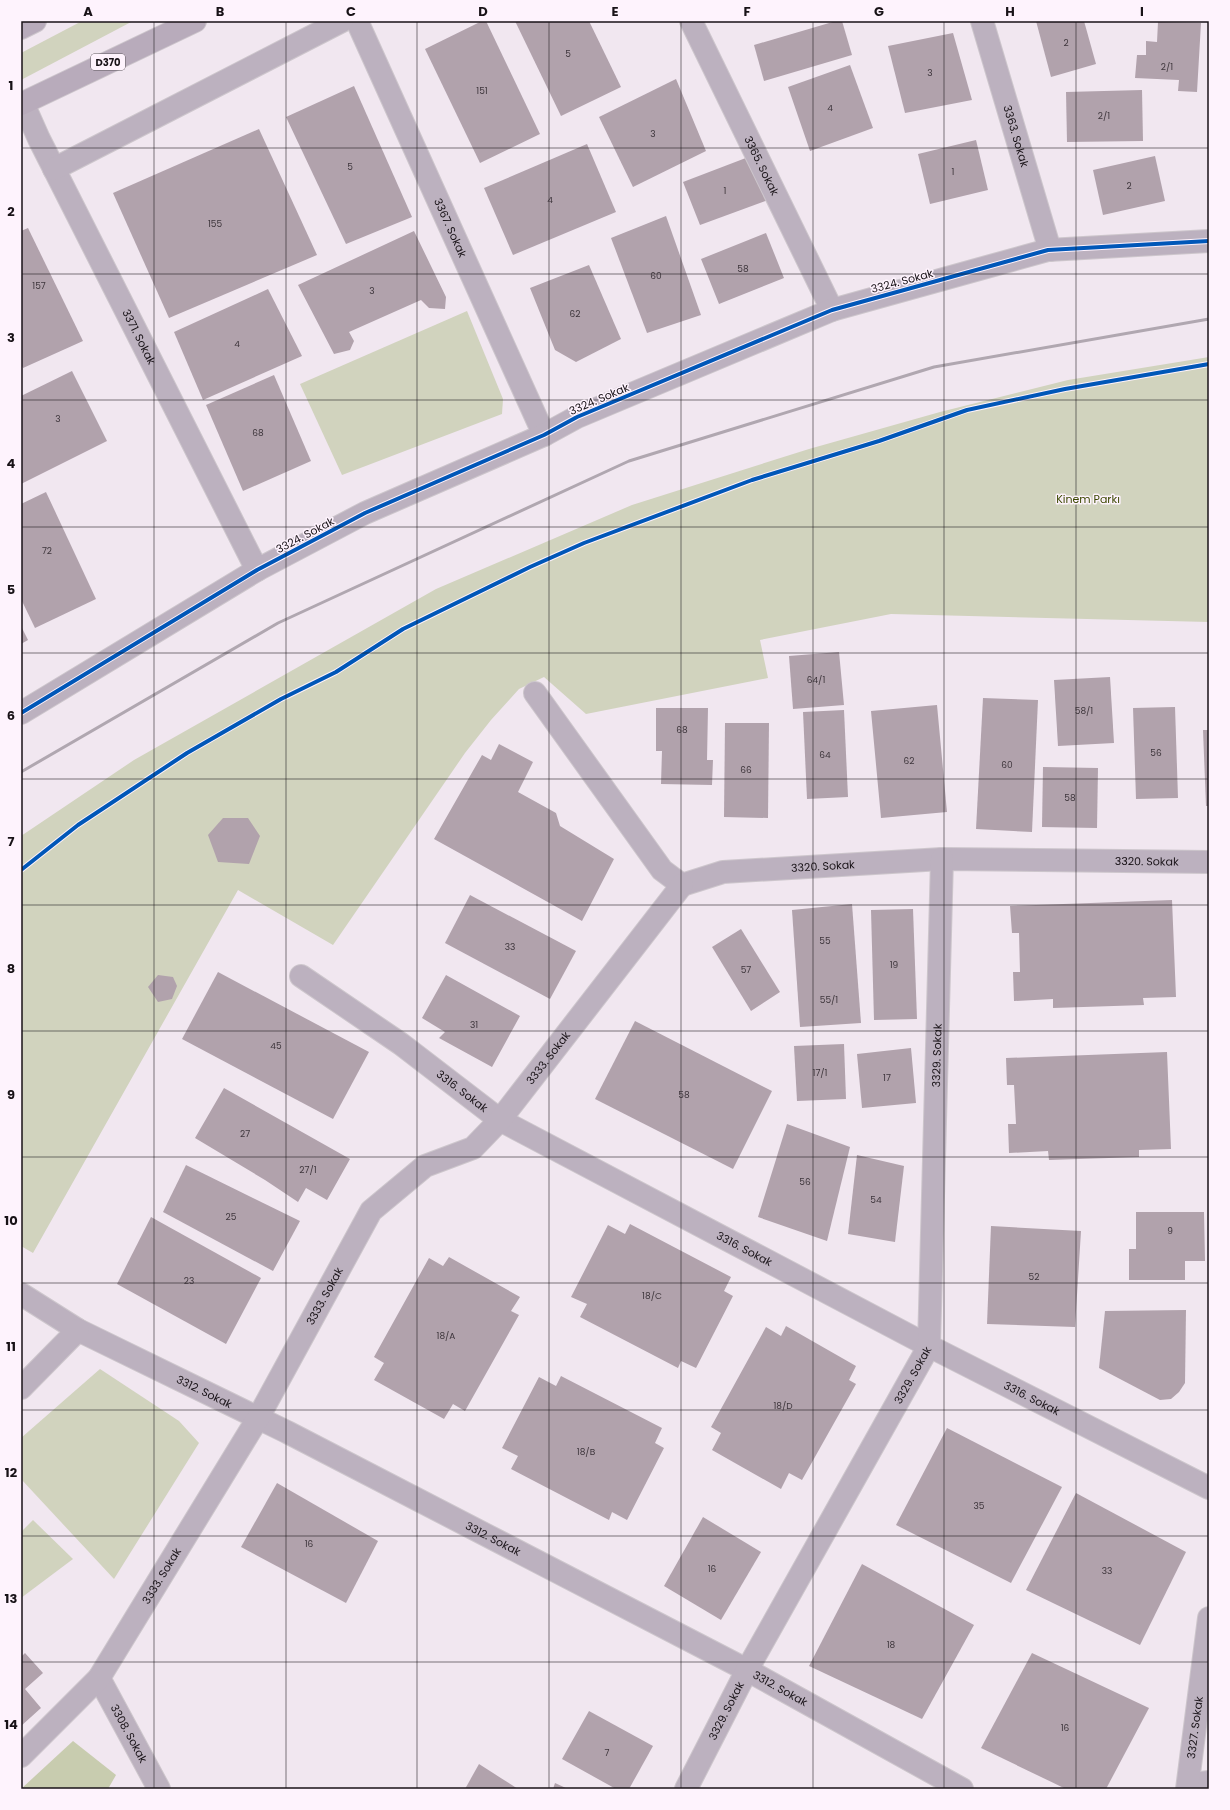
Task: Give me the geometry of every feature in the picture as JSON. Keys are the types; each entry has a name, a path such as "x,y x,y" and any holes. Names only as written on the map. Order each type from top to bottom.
{"highway":[{"path":"21,28 35,21"},
{"name":"D370","path":"22,103 195,21"}],"street":[{"path":"54,169 342,21"},
{"name":"3367. Sokak","path":"357,21 544,435"},
{"name":"3365. Sokak","path":"691,21 832,310"},
{"name":"3363. Sokak","path":"982,21 1050,250"},
{"name":"3371. Sokak","path":"22,103 256,570"},
{"name":"3324. Sokak","path":"21,713 256,570 365,513 544,435 577,417 832,310 1050,250 1209,241"},
{"path":"534,693 662,870 682,885"},
{"name":"3320. Sokak","path":"682,885 723,872 942,859 1209,862"},
{"name":"3329. Sokak","path":"686,1789 747,1670 929,1346 942,859"},
{"name":"3333. Sokak","path":"21,1756 99,1678 258,1418 371,1211 425,1166 473,1148 500,1120 682,885"},
{"name":"3316. Sokak","path":"302,976 401,1044 500,1120 929,1346 1209,1488"},
{"name":"3312. Sokak","path":"21,1294 78,1330 258,1418 747,1670 962,1789"},
{"path":"21,1388 78,1330"},
{"name":"3327. Sokak","path":"1195,1785 1209,1618"},
{"name":"3308. Sokak","path":"99,1678 159,1789"}],"green space":[{"path":"82,21 133,21 21,80 21,53"},
{"path":"467,311 503,399 502,414 342,475 300,384"},
{"name":"Kinem Parkı","path":"1209,357 1209,622 891,614 760,640 768,678 586,714 544,677 519,689 491,720 465,753 333,945 238,890 33,1253 21,1246 21,836 134,760 436,589 632,505 809,449 940,412 1068,380"},
{"path":"100,1369 179,1421 199,1443 114,1579 21,1479 21,1438"},
{"path":"33,1520 73,1559 21,1598 21,1532"},
{"path":"73,1741 116,1775 108,1789 21,1789"}],"building":[{"path":"482,21 486,21 540,134 480,163 425,49"},
{"path":"515,21 589,21 621,87 561,116"},
{"path":"836,21 842,21 852,55 764,81 754,45"},
{"path":"1036,21 1084,21 1096,64 1051,77"},
{"path":"1158,22 1201,23 1197,92 1178,91 1179,80 1135,78 1137,55 1146,55 1146,41 1157,42"},
{"path":"953,33 972,100 905,113 888,46"},
{"path":"850,65 873,128 810,151 788,87"},
{"path":"676,79 706,151 633,187 599,117"},
{"path":"354,86 412,217 346,244 286,117"},
{"path":"1142,90 1143,141 1067,142 1066,92"},
{"path":"259,129 317,255 169,318 113,193"},
{"path":"976,140 988,190 930,204 918,154"},
{"path":"587,144 616,212 513,255 484,188"},
{"path":"751,156 768,200 700,225 683,182"},
{"path":"1155,156 1165,201 1103,215 1093,170"},
{"path":"666,216 701,315 647,333 611,238"},
{"path":"28,228 83,341 23,368 21,364 21,231"},
{"path":"414,231 446,297 445,309 429,308 421,300 349,332 354,341 350,350 334,354 298,285"},
{"path":"766,233 784,278 719,304 701,259"},
{"path":"589,265 621,339 576,362 555,350 530,288"},
{"path":"268,289 302,356 203,400 174,332"},
{"path":"72,371 107,441 21,484 21,396"},
{"path":"274,375 311,461 243,491 206,405"},
{"path":"46,492 96,599 35,628 21,599 21,504"},
{"path":"21,626 28,640 21,644"},
{"path":"839,652 844,705 793,709 789,656"},
{"path":"1110,677 1114,743 1058,746 1054,680"},
{"path":"983,698 1038,700 1032,832 976,829"},
{"path":"937,705 947,812 881,818 871,711"},
{"path":"1175,707 1178,798 1136,799 1133,708"},
{"path":"656,708 708,708 707,760 713,760 712,785 661,784 662,751 656,751"},
{"path":"844,710 848,797 807,799 803,712"},
{"path":"725,723 769,723 768,818 724,817"},
{"path":"1203,730 1209,730 1209,806 1206,806"},
{"path":"499,744 533,762 518,792 556,813 560,826 614,859 582,921 434,839 482,755 491,760"},
{"path":"1043,767 1098,768 1097,828 1042,827"},
{"path":"223,818 248,818 260,836 249,864 218,862 208,835"},
{"path":"470,895 576,951 550,999 445,943"},
{"path":"1172,900 1176,997 1143,998 1144,1005 1053,1008 1053,999 1014,1001 1013,972 1020,972 1019,933 1012,933 1010,906"},
{"path":"852,904 861,1023 800,1027 792,910"},
{"path":"913,909 917,1019 874,1020 871,910"},
{"path":"741,929 780,992 751,1011 712,947"},
{"path":"218,972 369,1052 333,1119 182,1039"},
{"path":"158,975 173,977 177,986 172,999 158,1002 148,987"},
{"path":"446,975 520,1016 492,1067 439,1038 445,1032 422,1018"},
{"path":"635,1021 772,1091 733,1169 595,1099"},
{"path":"844,1044 846,1099 797,1101 794,1046"},
{"path":"911,1048 916,1103 862,1108 857,1054"},
{"path":"1167,1052 1171,1149 1139,1150 1139,1157 1049,1160 1048,1151 1009,1153 1008,1124 1016,1124 1014,1085 1007,1085 1006,1058"},
{"path":"224,1088 350,1159 327,1200 306,1188 298,1202 265,1180 195,1138"},
{"path":"787,1124 850,1147 827,1241 758,1217"},
{"path":"857,1155 904,1166 895,1242 848,1234"},
{"path":"186,1165 300,1221 273,1271 163,1212"},
{"path":"1136,1212 1204,1212 1205,1261 1185,1261 1185,1280 1129,1280 1129,1249 1136,1249"},
{"path":"151,1217 261,1278 226,1344 117,1284"},
{"path":"630,1224 731,1277 724,1291 733,1296 696,1368 681,1361 678,1368 580,1317 587,1304 571,1297 608,1225 625,1234"},
{"path":"991,1226 1081,1231 1075,1327 987,1324"},
{"path":"449,1257 520,1297 511,1311 519,1315 465,1411 453,1404 444,1419 374,1380 384,1363 374,1357 429,1258 443,1266"},
{"path":"1186,1310 1185,1383 1179,1392 1171,1399 1160,1400 1099,1368 1105,1311"},
{"path":"786,1326 856,1366 849,1380 856,1384 802,1480 789,1473 781,1489 712,1450 721,1433 711,1427 766,1327 781,1336"},
{"path":"561,1376 662,1428 655,1443 664,1448 627,1520 612,1512 609,1520 511,1469 518,1456 502,1448 539,1377 556,1386"},
{"path":"947,1428 1062,1487 1011,1583 896,1525"},
{"path":"277,1483 378,1541 346,1603 241,1547"},
{"path":"1076,1493 1186,1552 1140,1645 1026,1590"},
{"path":"703,1517 761,1552 721,1620 664,1586"},
{"path":"862,1564 974,1625 922,1719 809,1666"},
{"path":"25,1653 43,1673 25,1689 41,1708 21,1726 21,1657"},
{"path":"1032,1653 1149,1708 1106,1789 1066,1789 981,1748"},
{"path":"589,1711 653,1746 629,1789 616,1789 562,1759"},
{"path":"479,1764 518,1789 465,1789"},
{"path":"555,1783 568,1789 553,1789"}],"railway":[{"path":"21,772 278,623 629,461 934,367 1209,319"}],"cycle path":[{"path":"21,713 257,570 365,513 544,435 577,417 832,310 1048,250 1209,241"},
{"path":"21,870 78,825 187,753 281,699 336,672 403,629 530,567 584,543 752,480 879,441 967,410 1065,389 1209,364"}]}
